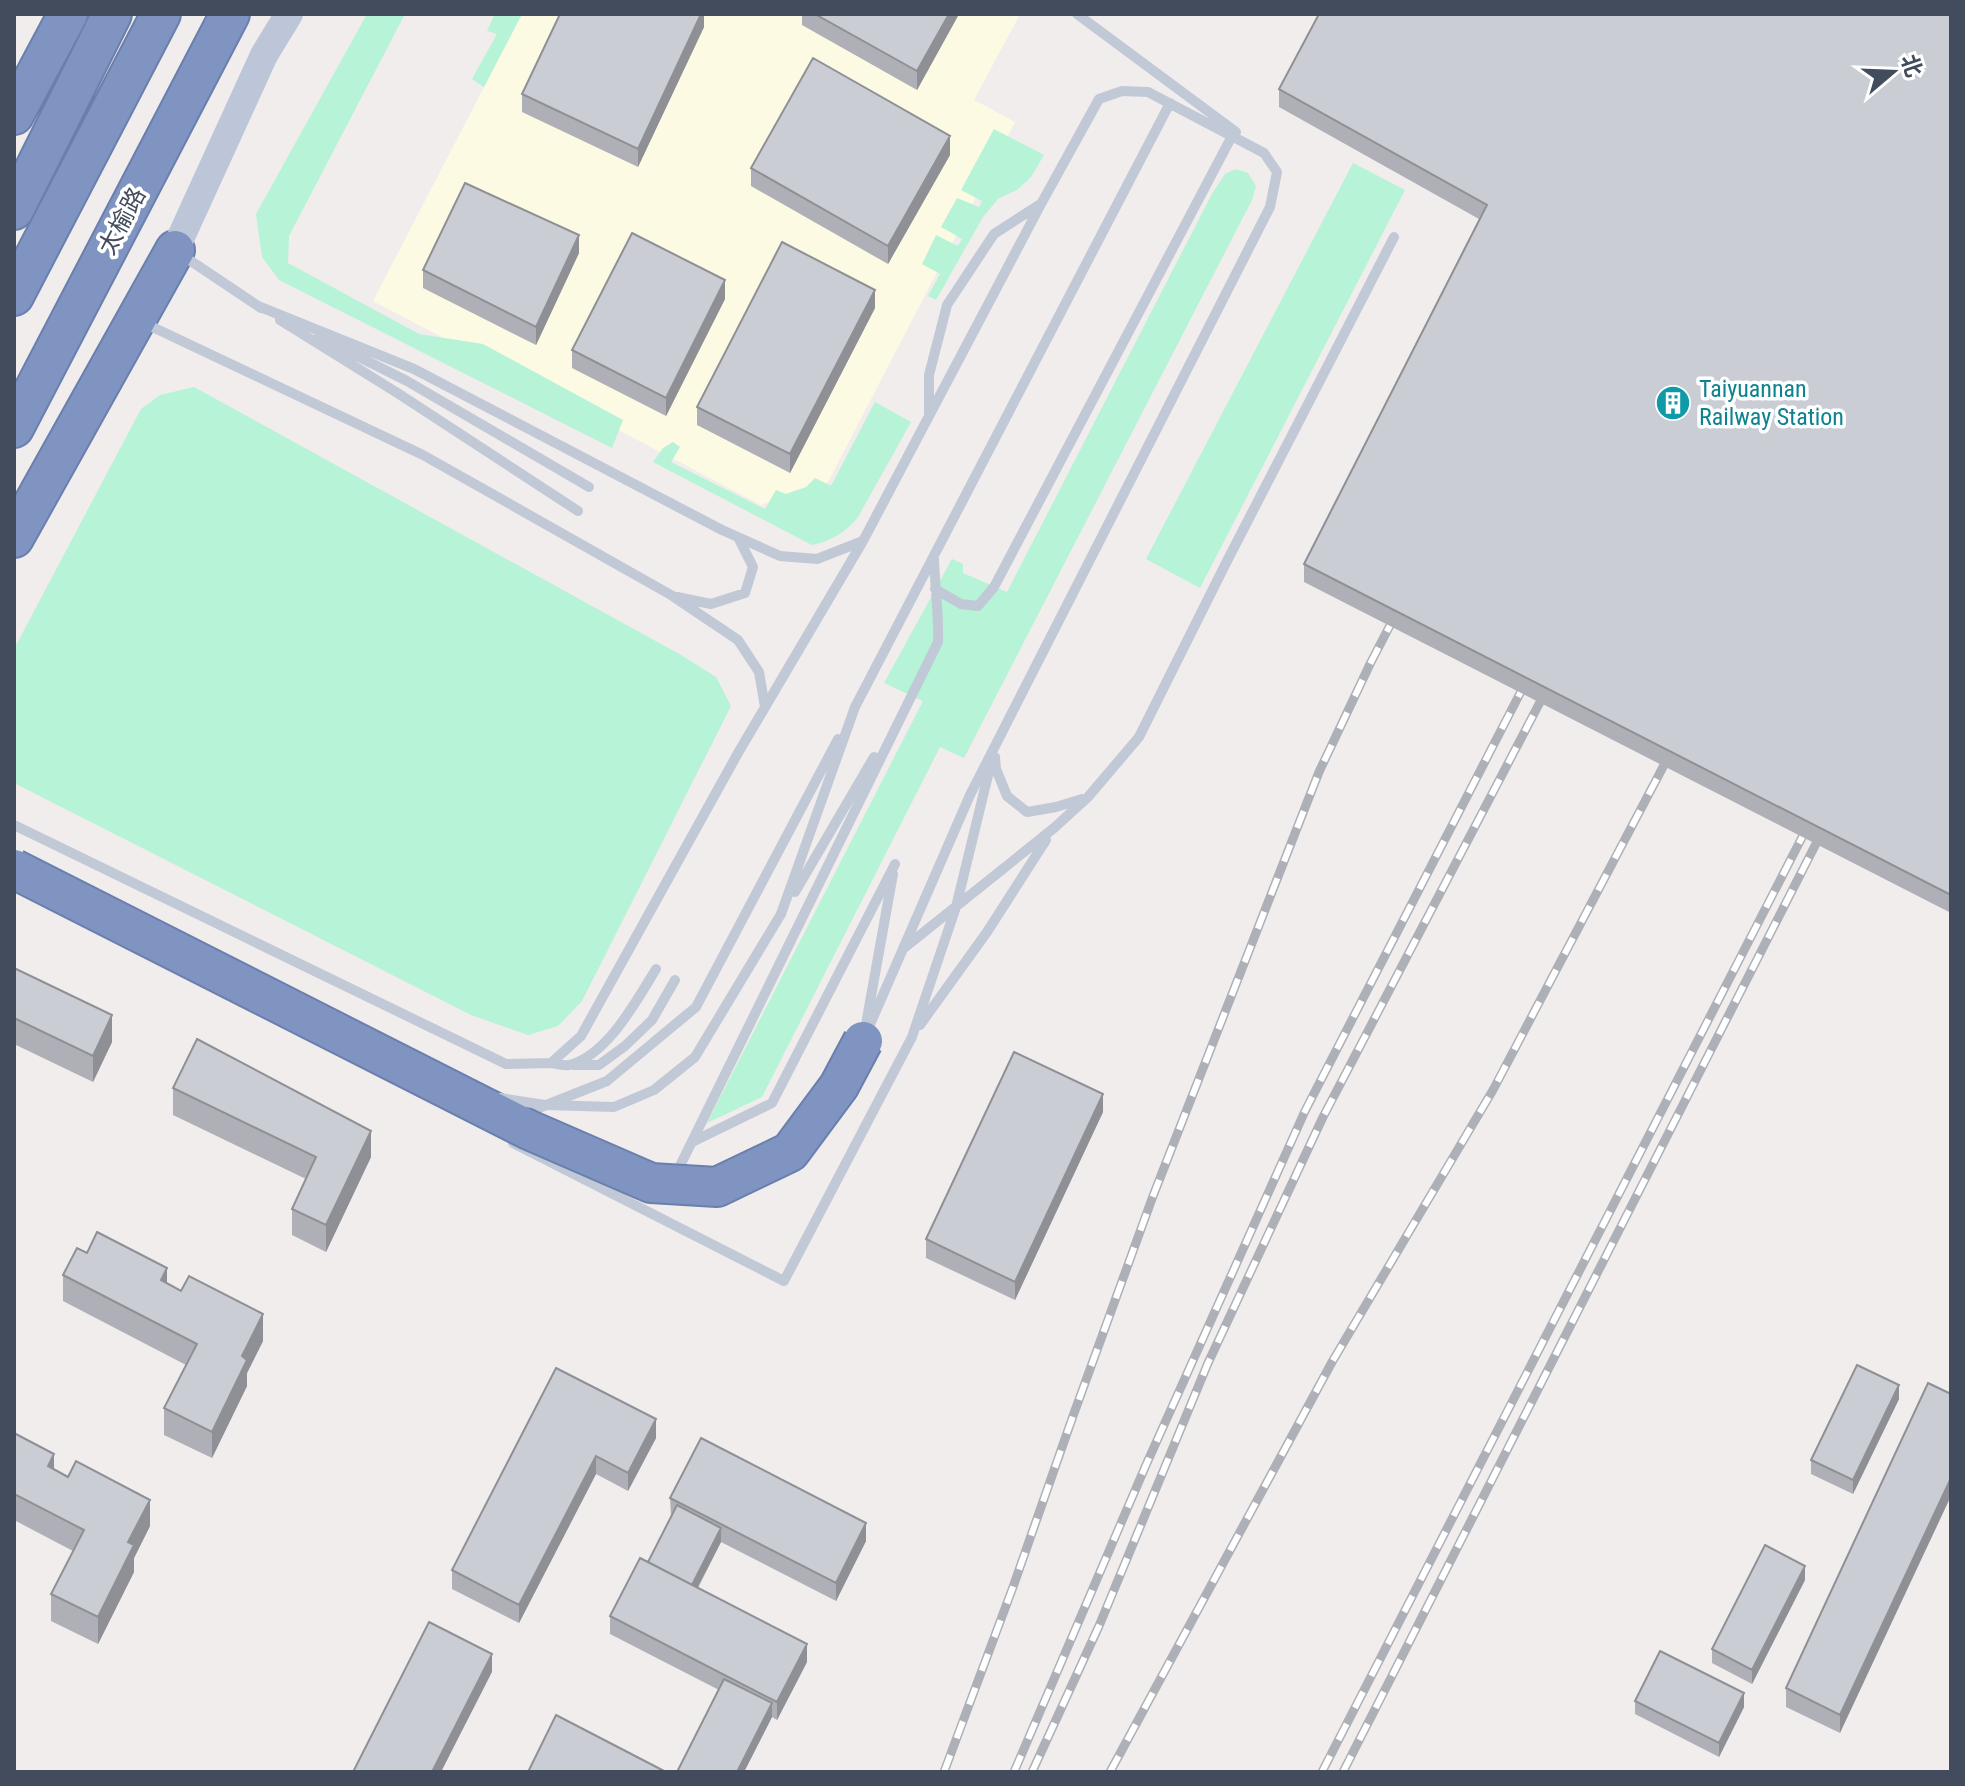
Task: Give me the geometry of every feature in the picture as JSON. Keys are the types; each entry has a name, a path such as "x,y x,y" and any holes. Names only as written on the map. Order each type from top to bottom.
{"highway":[{"path":"14,115 68,14"},
{"path":"14,210 112,14"},
{"path":"14,296 161,14"},
{"name":"太榆路","path":"14,428 230,14"},
{"path":"14,538 175,250"},
{"path":"14,869 529,1130 651,1183 717,1187 790,1152 839,1086 863,1041"}],"main road":[{"path":"175,250 282,14"},
{"path":"264,55 289,14"}],"lane":[{"path":"863,1041 970,795 1270,207 1277,172 1264,153 1077,14"},
{"path":"551,1063 581,1036 765,707 863,541 1099,99 1122,91 1148,92 1264,153"},
{"path":"499,1124 607,1081 696,1007 1170,103"},
{"path":"935,589 961,604 978,606 994,587 1232,136"},
{"path":"929,415 929,375 947,305 994,234 1041,204"},
{"path":"903,949 1054,828 1088,797 1139,737 1394,237"},
{"path":"175,250 578,511"},
{"path":"258,306 407,381 589,487"},
{"path":"258,306 414,369 780,556 817,559 863,541"},
{"path":"135,319 423,455 671,595 738,640 759,672 765,707"},
{"path":"671,595 711,604 745,593 753,567 738,537"},
{"path":"668,1191 938,642 934,556"},
{"path":"450,1090 545,1105 614,1107 654,1090 695,1057 914,690"},
{"path":"781,914 855,707"},
{"path":"995,746 996,769 1007,796 1027,812 1088,797"},
{"path":"912,1037 956,907 995,746"},
{"path":"14,825 506,1064 599,1065 652,1020 675,980"},
{"path":"499,1136 784,1281 912,1037 987,932 1054,828"},
{"path":"692,1142 772,1103 895,864 863,1041"},
{"path":"568,1066 590,1054 619,1028 656,969"},
{"path":"656,1215 662,1203"}],"shaded area":[{"path":"522,14 1020,14 974,100 1015,122 828,482 761,505 373,301"}],"green space":[{"path":"367,14 405,14 289,236 288,263 419,334 483,344 623,420 612,448 279,280 262,257 256,214"},
{"path":"495,14 522,14 484,87 472,79 497,34 487,31"},
{"path":"994,129 1044,155 1031,177 1017,190 999,198 983,217 936,300 928,296 940,274 922,264 936,235 958,246 962,239 941,227 957,198 979,207 982,201 961,190"},
{"path":"1353,163 1405,190 1200,588 1146,559"},
{"path":"1236,169 1248,173 1256,186 1252,200 964,758 940,747 762,1097 707,1123 923,701 884,683 952,559 963,564 963,573 1007,592 1212,194 1225,174"},
{"path":"194,387 716,677 731,706 582,1001 558,1026 528,1035 471,1015 14,783 14,649 141,409 160,395"},
{"path":"875,402 911,422 858,517 844,531 818,544 812,545 653,462 663,448 673,442 680,447 671,462 765,509 776,490 786,494 806,487 815,478 831,486"}],"building":[{"path":"560,14 701,14 638,149 522,94"},
{"path":"815,14 949,14 917,71"},
{"name":"Taiyuannan Railway Station","path":"1319,14 1951,14 1951,895 1304,564 1487,205 1279,89"},
{"path":"813,58 950,136 888,246 751,168"},
{"path":"465,183 579,235 536,327 423,270"},
{"path":"632,233 725,280 666,398 572,350"},
{"path":"782,242 875,290 790,454 697,407"},
{"path":"14,968 112,1015 93,1056 14,1018"},
{"path":"197,1039 371,1131 326,1225 292,1209 316,1157 173,1088"},
{"path":"1014,1052 1103,1094 1015,1282 926,1239"},
{"path":"97,1232 167,1268 161,1280 181,1291 189,1276 263,1314 242,1356 247,1360 212,1432 164,1408 197,1344 63,1275 77,1248 87,1253"},
{"path":"1857,1365 1899,1385 1853,1480 1811,1460"},
{"path":"556,1368 656,1419 628,1473 596,1456 519,1605 452,1570"},
{"path":"1928,1383 1951,1394 1951,1478 1840,1715 1786,1688"},
{"path":"14,1433 54,1454 48,1466 68,1477 76,1461 150,1500 128,1542 134,1545 98,1617 51,1594 84,1530 14,1494"},
{"path":"701,1438 866,1523 836,1583 670,1498"},
{"path":"677,1505 721,1528 692,1585 648,1562"},
{"path":"1765,1545 1805,1566 1752,1670 1712,1649"},
{"path":"640,1558 807,1644 777,1702 610,1616"},
{"path":"429,1622 492,1654 432,1772 353,1772"},
{"path":"1660,1651 1744,1693 1719,1743 1635,1701"},
{"path":"724,1679 772,1703 737,1772 677,1772"},
{"path":"556,1715 666,1772 528,1772"}],"railway":[{"path":"944,1772 1153,1196 1319,772 1400,606"},
{"path":"1014,1772 1146,1465 1305,1111 1530,674"},
{"path":"1032,1772 1099,1626 1208,1363 1323,1117 1549,685"},
{"path":"1110,1772 1332,1362 1493,1090 1673,748"},
{"path":"1322,1772 1813,816"},
{"path":"1343,1772 1825,826"}],"place":[{"name":"Taiyuannan Railway Station","path":"1673,403"}]}
